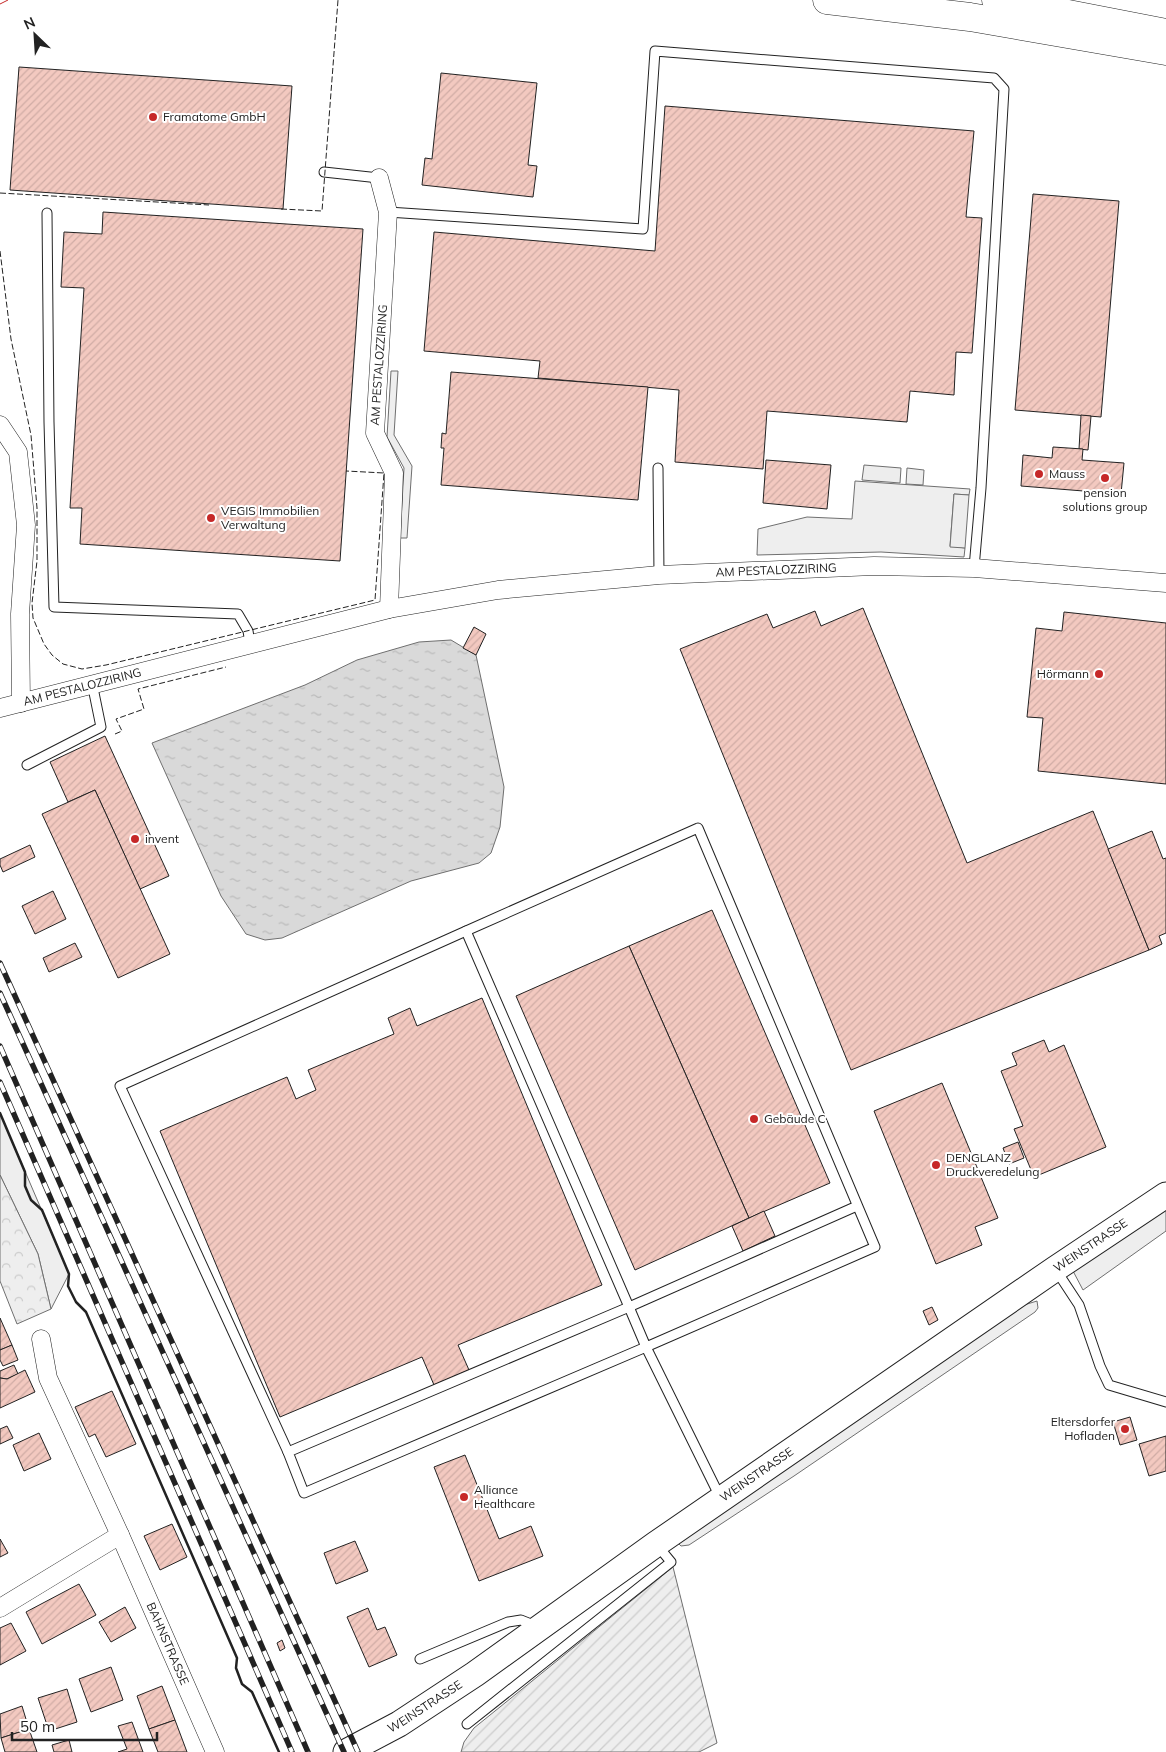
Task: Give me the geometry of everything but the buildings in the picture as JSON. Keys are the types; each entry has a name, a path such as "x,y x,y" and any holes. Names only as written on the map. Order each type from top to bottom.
{"highway":[{"path":"827,0 970,16 1166,52"},
{"path":"996,0 1166,33"}],"main road":[{"name":"WEINSTRASSE","path":"346,1752 406,1719 475,1674 656,1544 1055,1269 1166,1195"}],"street":[{"name":"AM PESTALOZZIRING","path":"379,178 388,212 374,433 394,473 389,608"},
{"name":"AM PESTALOZZIRING","path":"0,425 18,452 26,525 20,614 21,703 92,683 389,608 498,590 659,575 874,566 974,568 1166,583"},
{"path":"0,708 21,703"},
{"name":"BAHNSTRASSE","path":"41,1339 48,1378 120,1535 215,1752"},
{"path":"0,1608 120,1535"}],"lane":[{"path":"388,212 643,229 655,51 994,78 1004,89 982,478 974,568"},
{"path":"324,172 379,178"},
{"path":"47,213 49,422 54,607 238,614 248,631 250,643"},
{"path":"658,468 659,575"},
{"path":"27,765 101,727 92,683"},
{"path":"698,828 857,1206 875,1247 304,1493 288,1452 120,1086 698,828"},
{"path":"466,931 646,1347 721,1499"},
{"path":"288,1452 629,1307 857,1206"},
{"path":"1055,1269 1079,1305 1100,1366 1109,1385 1166,1402"},
{"path":"467,1724 671,1562 656,1544"},
{"path":"420,1659 508,1622 520,1620 538,1627"}],"green space":[{"path":"391,371 398,371 394,435 412,466 407,538 400,538 404,468 387,437"},
{"path":"855,481 970,489 969,495 954,494 950,546 965,548 964,557 881,552 757,555 758,529 807,517 852,519"},
{"path":"0,1113 69,1274 51,1309 38,1254 0,1175"},
{"path":"0,1175 38,1254 51,1309 17,1324 0,1281"},
{"path":"1166,1208 1166,1231 1083,1290 1073,1271"},
{"path":"1037,1301 1038,1308 1035,1312 794,1476 689,1545 681,1546 678,1543 1024,1305"},
{"path":"673,1567 717,1743 699,1752 461,1752 464,1742 474,1728"}],"shaded area":[{"path":"864,465 901,468 900,483 862,480"},
{"path":"907,468 924,470 923,485 906,484"},
{"path":"954,494 969,495 965,548 950,547"}],"water":[{"path":"451,640 476,655 504,787 500,827 491,853 479,863 411,881 282,938 265,940 246,934 221,896 152,743 305,685 357,660 419,642"}],"railway":[{"path":"0,963 358,1752"},
{"path":"0,993 344,1752"},
{"path":"0,1046 308,1752"},
{"path":"0,1082 292,1752"}],"fence":[{"path":"281,209 322,211 338,0"},
{"path":"0,193 209,205"},
{"path":"0,251 11,339 31,435 37,508 37,561 32,603 33,618 44,644 52,655 63,664 82,669 106,665 375,600 384,473 346,471"},
{"path":"115,734 122,731 116,719 144,709 138,689 226,667"}],"wall":[{"path":"0,1113 25,1172 25,1186 31,1200 42,1210 69,1274 68,1286 76,1302 86,1312 237,1658 236,1668 242,1684 252,1692 279,1752"}],"power":[{"path":"0,4 8,0"}],"place":[{"name":"Framatome GmbH","path":"153,117"},
{"name":"Mauss","path":"1039,474"},
{"name":"pension solutions group","path":"1105,478"},
{"name":"VEGIS Immobilien Verwaltung","path":"211,518"},
{"name":"Hörmann","path":"1099,674"},
{"name":"invent","path":"135,839"},
{"name":"Gebäude C","path":"754,1119"},
{"name":"DENGLANZ Druckveredelung","path":"936,1165"},
{"name":"Eltersdorfer Hofladen","path":"1125,1429"},
{"name":"Alliance Healthcare","path":"464,1497"}]}
